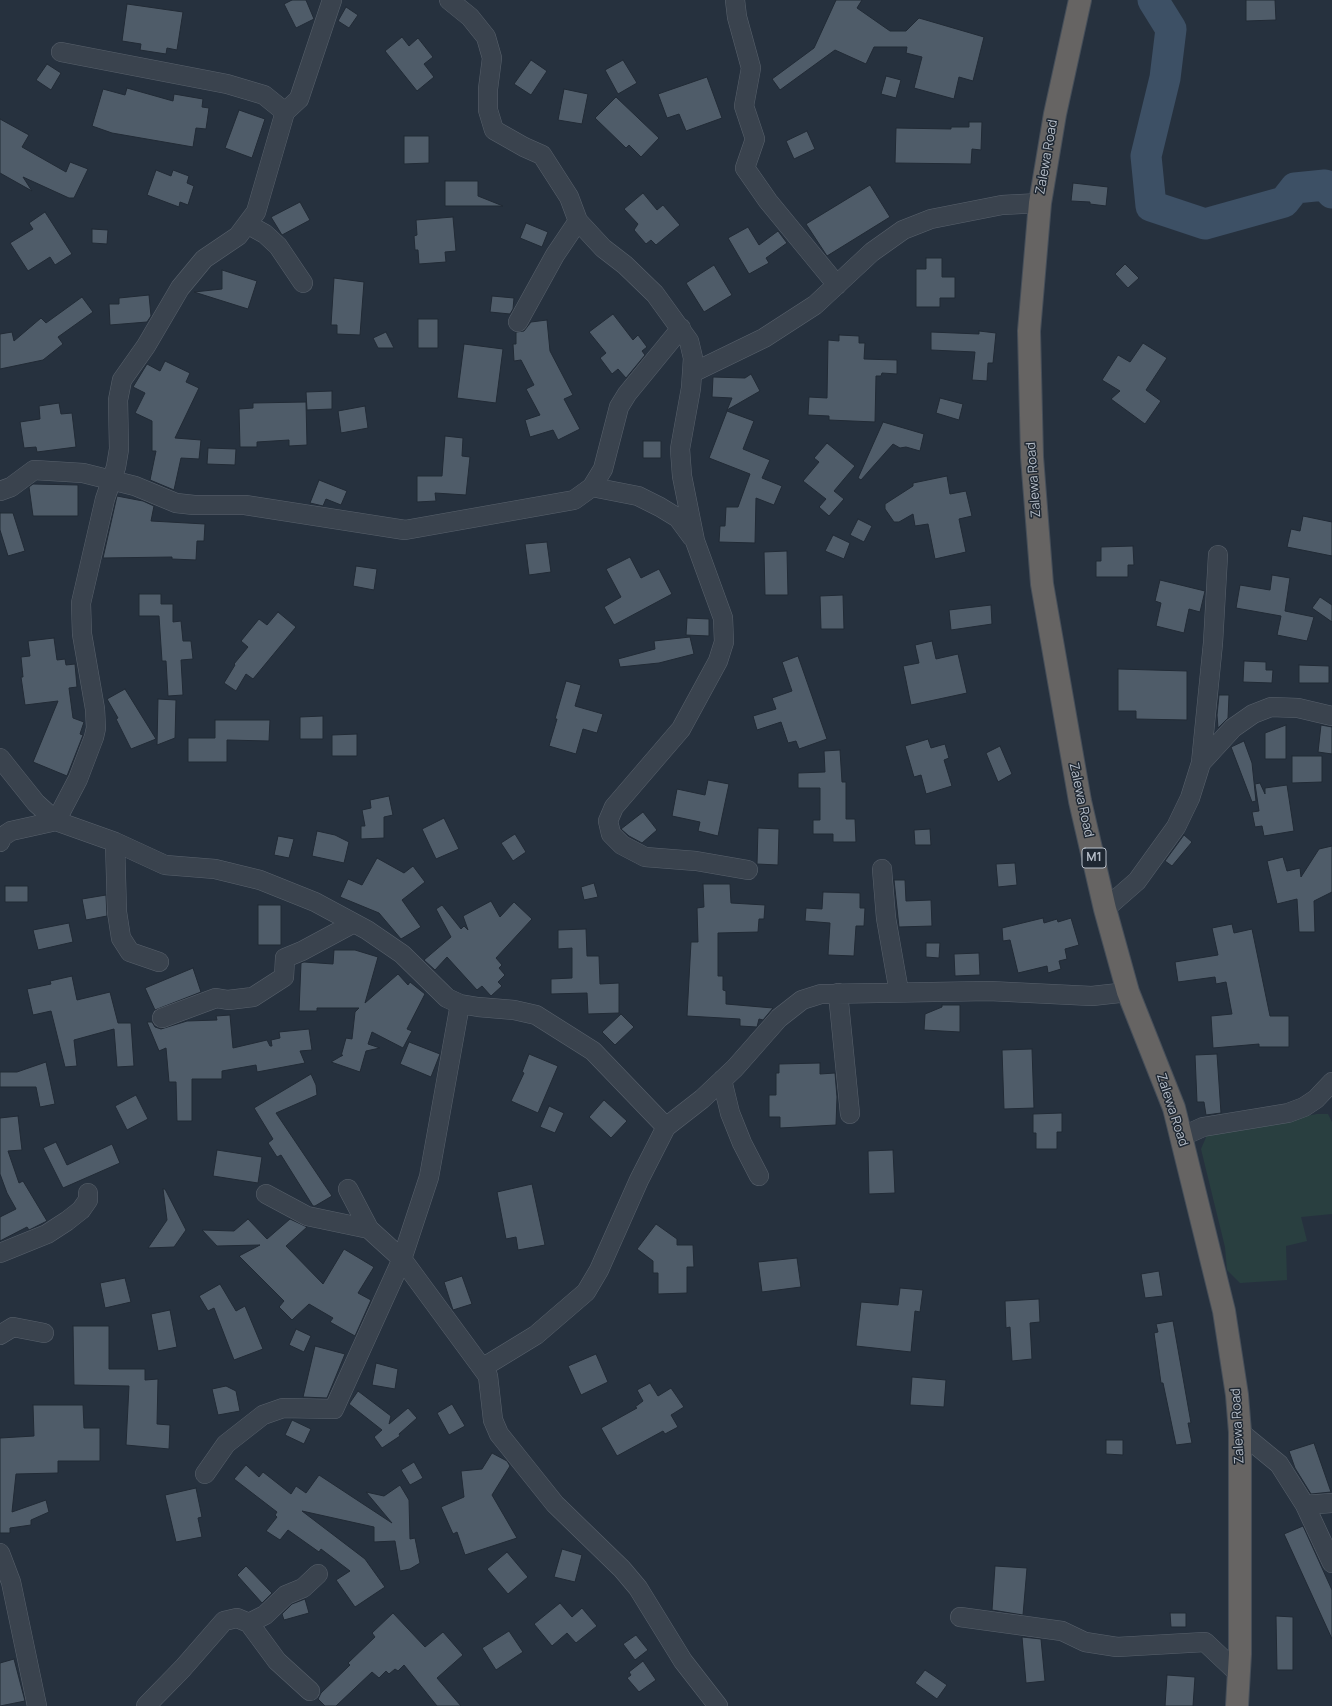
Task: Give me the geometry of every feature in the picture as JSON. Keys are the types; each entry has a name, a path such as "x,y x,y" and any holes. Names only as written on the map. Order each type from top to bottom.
{"highway":[{"name":"Zalewa Road","path":"1080,0 1054,114 1040,203 1029,331 1032,457 1042,584 1080,801 1106,909 1128,992 1174,1108 1183,1136 1224,1311 1237,1395 1240,1432 1239,1674 1237,1706"}],"street":[{"path":"1,838 12,832 56,822 78,780 96,728 95,709 82,634 81,603 104,499 112,478 119,449 118,400 122,380 146,346 180,288 204,259 238,236 256,212 285,112 299,99 332,0"},
{"path":"449,0 470,17 486,37 492,58 488,89 488,110 494,130 524,147 542,155 569,197 578,221 603,248 625,265 655,294 689,341 693,358 691,388 680,449 682,476 695,541 723,618 724,642 718,661 681,729 614,807 608,821 611,834 622,845 645,857 696,862 748,870"},
{"path":"735,0 737,17 751,68 744,106 755,139 745,168 768,201 837,285"},
{"path":"61,52 227,84 264,95 285,112"},
{"path":"692,373 764,338 815,305 872,252 910,227 930,219 1002,205 1040,203"},
{"path":"518,322 555,255 578,221"},
{"path":"247,224 265,234 278,246 303,283"},
{"path":"0,491 11,486 34,470 84,473 112,478 176,503 194,505 245,505 405,530 574,500 592,487 603,469 619,407 627,394 681,328"},
{"path":"592,487 638,496 660,506 678,518 695,541"},
{"path":"1106,909 1137,881 1176,828 1190,798 1201,763 1213,643 1218,554"},
{"path":"1201,763 1233,728 1253,714 1271,707 1298,708 1332,716"},
{"path":"0,758 36,804 56,822 115,842 165,865 215,870 260,880 315,902 354,923 402,954 447,998 460,1004 514,1010 536,1015 593,1051 666,1127"},
{"path":"115,842 117,912 121,938 130,952 159,962"},
{"path":"882,869 886,918 899,992"},
{"path":"162,1018 216,998 228,1000 253,997 284,977 285,958 302,951 354,923"},
{"path":"482,1368 536,1335 586,1292 599,1270 639,1180 666,1127 702,1099 758,1044 779,1018 802,1000 821,994 838,993 989,991 1066,996 1092,996 1128,992"},
{"path":"838,993 850,1114"},
{"path":"205,1474 226,1444 263,1415 283,1408 334,1409 402,1259 429,1177 460,1004"},
{"path":"722,1080 730,1113 742,1143 759,1176"},
{"path":"1183,1136 1203,1127 1288,1113 1304,1107 1316,1099 1332,1082"},
{"path":"348,1189 369,1229 402,1259 488,1376 493,1420 499,1434 555,1504 622,1569 638,1588 683,1661 718,1706"},
{"path":"0,1253 47,1234 67,1221 88,1200 88,1193"},
{"path":"266,1194 307,1216 369,1229"},
{"path":"0,1335 13,1327 44,1333"},
{"path":"1240,1432 1279,1464 1304,1505 1332,1564"},
{"path":"1304,1505 1332,1503"},
{"path":"0,1554 5,1582 37,1706"},
{"path":"249,1624 264,1615 286,1595 303,1588 318,1574"},
{"path":"146,1706 183,1668 224,1621 237,1618 249,1624 277,1661 310,1691"},
{"path":"960,1618 1062,1632 1085,1642 1117,1647 1205,1642 1239,1674"}],"green space":[{"path":"1317,1114 1328,1114 1332,1122 1332,1214 1301,1217 1307,1241 1286,1246 1287,1280 1240,1283 1227,1270 1225,1247 1201,1149 1207,1135"}],"building":[{"path":"292,0 306,0 314,19 296,28 284,4"},
{"path":"836,0 862,0 857,8 890,31 906,31 919,18 984,37 973,81 959,77 954,99 914,88 922,57 906,53 907,47 874,47 866,64 835,50 780,90 772,79 814,48"},
{"path":"1246,0 1275,0 1276,20 1246,21"},
{"path":"127,4 183,12 177,50 167,48 166,54 140,50 141,44 122,41"},
{"path":"346,7 358,15 349,28 338,21"},
{"path":"402,37 409,46 418,38 433,57 424,64 434,77 417,91 385,51"},
{"path":"531,60 547,71 531,95 514,84"},
{"path":"623,60 637,83 618,94 605,70"},
{"path":"47,64 61,73 51,90 36,80"},
{"path":"886,76 901,80 896,98 881,94"},
{"path":"707,77 722,118 686,131 679,114 667,118 658,94"},
{"path":"127,88 173,101 174,94 203,99 202,107 209,108 206,129 196,128 193,147 112,133 92,126 103,89 125,95"},
{"path":"564,89 588,94 582,124 558,120"},
{"path":"616,97 659,138 641,157 629,145 626,148 595,118"},
{"path":"239,110 265,119 252,158 225,148"},
{"path":"0,119 29,135 22,147 66,172 70,162 88,169 74,198 69,198 23,177 32,191 0,173"},
{"path":"969,122 982,122 981,150 972,149 971,164 895,163 896,128 951,129 951,127 969,127"},
{"path":"807,131 815,149 794,159 786,141"},
{"path":"404,136 429,136 429,163 404,164"},
{"path":"156,170 171,176 173,170 189,176 187,183 194,186 188,205 180,202 179,207 147,195"},
{"path":"445,181 478,181 478,196 503,206 445,206"},
{"path":"1073,183 1108,187 1106,206 1090,204 1090,202 1071,201"},
{"path":"870,185 890,217 827,256 806,224"},
{"path":"643,193 657,210 663,205 680,225 656,245 651,240 646,244 634,230 638,224 624,209"},
{"path":"300,202 310,220 282,235 271,217"},
{"path":"45,212 72,254 55,265 50,257 28,271 10,243 33,229 29,223"},
{"path":"453,217 456,251 445,252 446,262 419,264 418,250 415,250 414,236 417,235 416,220"},
{"path":"526,223 548,232 542,247 520,238"},
{"path":"748,227 759,245 778,231 787,243 766,258 769,263 749,274 728,238"},
{"path":"92,229 108,230 107,244 92,243"},
{"path":"926,258 942,258 942,277 955,277 955,298 940,298 940,307 916,307 916,269 926,269"},
{"path":"1125,264 1139,278 1128,288 1115,274"},
{"path":"714,265 732,295 704,312 686,283"},
{"path":"222,270 257,281 248,309 194,292 222,289"},
{"path":"334,278 364,282 360,335 337,334 337,325 331,325"},
{"path":"149,295 151,316 147,322 110,325 109,304 119,304 119,298"},
{"path":"492,296 514,298 513,309 510,314 490,312"},
{"path":"82,297 93,312 58,337 63,344 43,360 0,369 0,334 12,332 14,341 41,318 46,323"},
{"path":"613,314 633,340 638,335 647,347 642,351 645,355 626,378 618,369 612,374 600,358 606,353 589,332"},
{"path":"418,319 438,319 438,348 418,348"},
{"path":"547,320 550,351 573,395 564,399 580,429 558,440 553,430 530,437 525,420 540,415 526,389 534,385 521,360 514,361 513,344 516,344 516,332 524,331 531,322"},
{"path":"979,331 996,333 993,363 988,363 987,381 972,380 975,352 931,350 931,332 979,334"},
{"path":"386,332 394,348 378,348 373,338"},
{"path":"839,335 859,336 859,343 865,343 864,359 897,360 897,374 882,373 881,376 876,376 875,422 829,420 829,416 808,415 809,397 827,398 828,340 839,341"},
{"path":"1143,343 1167,358 1146,390 1161,401 1145,424 1111,399 1120,391 1102,380 1118,355 1130,362"},
{"path":"464,344 503,349 496,403 457,398"},
{"path":"165,361 190,373 186,382 199,388 175,438 201,440 199,459 181,458 174,490 150,480 156,451 152,451 152,421 135,413 145,393 133,387 147,364 160,371"},
{"path":"751,374 760,391 727,410 732,398 712,397 713,377 745,378"},
{"path":"332,391 332,409 307,410 306,392"},
{"path":"940,398 963,404 959,420 936,413"},
{"path":"306,402 307,445 289,446 289,440 257,442 257,447 240,447 239,409 253,408 253,403"},
{"path":"59,403 61,414 72,413 76,447 37,452 36,447 24,448 20,422 40,419 39,406"},
{"path":"365,406 368,428 341,433 338,411"},
{"path":"727,411 754,421 743,449 770,460 762,478 782,486 774,505 756,498 755,543 719,542 720,526 725,526 726,507 738,507 750,474 709,458"},
{"path":"883,422 924,434 920,451 906,447 900,448 893,444 861,480 858,478"},
{"path":"445,436 463,438 462,456 470,457 466,495 435,493 436,501 417,502 417,476 442,476"},
{"path":"643,441 661,441 661,458 643,458"},
{"path":"827,443 855,466 834,491 844,499 829,516 819,507 826,499 803,481 819,462 814,458"},
{"path":"208,448 236,449 235,465 207,464"},
{"path":"947,476 950,494 966,491 972,516 959,519 966,552 935,559 928,524 915,526 913,514 899,522 894,522 885,509 885,504 913,486 913,483"},
{"path":"319,480 347,491 341,505 326,499 323,506 310,503"},
{"path":"33,484 78,485 78,516 33,516 29,487"},
{"path":"117,496 143,501 154,506 151,521 205,524 204,541 197,541 196,560 172,559 172,557 103,558"},
{"path":"0,513 13,513 25,551 8,556 0,530"},
{"path":"1303,516 1332,522 1332,556 1287,547 1291,529 1300,531"},
{"path":"858,519 872,526 864,542 850,535"},
{"path":"833,535 850,543 844,559 825,551"},
{"path":"547,542 551,572 529,575 525,544"},
{"path":"1133,546 1134,565 1128,565 1128,577 1096,577 1096,561 1101,561 1101,547"},
{"path":"787,551 788,595 765,595 764,552"},
{"path":"630,557 641,578 659,569 672,594 614,625 604,607 621,597 606,569"},
{"path":"356,566 377,569 374,590 353,586"},
{"path":"1272,575 1290,578 1285,611 1314,617 1307,641 1277,635 1281,616 1236,608 1240,585 1270,590"},
{"path":"1160,580 1205,591 1200,612 1189,609 1184,633 1156,626 1161,603 1155,601"},
{"path":"139,594 161,594 161,604 173,604 173,622 181,621 183,641 191,641 193,659 181,660 183,695 168,696 166,661 162,661 159,616 139,616"},
{"path":"843,595 844,629 821,629 820,596"},
{"path":"1320,597 1332,605 1332,622 1312,608"},
{"path":"991,605 992,624 951,630 949,610"},
{"path":"278,612 296,627 253,679 246,674 236,691 224,683 235,665 234,664 248,647 241,641 259,619 267,625"},
{"path":"687,618 709,619 709,636 686,635"},
{"path":"690,637 694,654 659,663 620,667 618,659 655,649 654,641"},
{"path":"54,638 57,660 65,659 66,665 75,664 77,687 69,688 73,718 84,722 80,734 83,735 67,776 33,762 58,701 25,705 21,677 23,677 21,657 30,656 28,641"},
{"path":"932,641 936,659 958,654 967,693 911,705 903,666 919,663 915,645"},
{"path":"798,656 827,739 799,749 796,741 788,743 781,722 757,730 753,716 776,709 772,698 792,691 782,662"},
{"path":"1244,661 1266,662 1266,670 1273,670 1272,683 1243,682"},
{"path":"1299,665 1329,666 1329,683 1299,683"},
{"path":"1118,669 1187,671 1187,720 1136,719 1136,711 1118,711"},
{"path":"566,681 581,685 575,706 603,714 597,733 583,729 576,754 549,746"},
{"path":"125,689 156,739 131,749 116,719 118,718 107,699"},
{"path":"1219,695 1229,695 1228,718 1218,728 1217,715"},
{"path":"158,699 176,700 175,738 157,745"},
{"path":"323,716 323,739 300,739 300,717"},
{"path":"215,720 270,720 269,741 227,740 227,762 188,762 188,738 215,738"},
{"path":"1286,725 1286,759 1265,759 1265,733"},
{"path":"1321,725 1332,727 1332,754 1318,752"},
{"path":"357,734 357,756 332,756 332,735"},
{"path":"928,739 931,748 945,744 949,758 944,760 952,786 926,794 921,775 914,777 905,746"},
{"path":"1244,741 1252,763 1256,801 1252,802 1231,747"},
{"path":"1000,746 1012,774 998,782 986,753"},
{"path":"840,750 842,782 846,782 846,819 855,819 856,842 833,842 833,834 813,834 813,820 820,820 820,788 798,788 798,773 825,772 824,751"},
{"path":"1292,756 1322,756 1322,782 1292,783"},
{"path":"708,780 729,784 718,836 698,831 700,822 672,816 677,789 705,795"},
{"path":"1260,783 1265,794 1265,788 1287,785 1294,831 1264,836 1262,826 1255,827 1252,812 1259,811 1255,784"},
{"path":"389,796 393,815 384,817 384,838 361,839 361,826 365,826 362,810 371,808 370,800"},
{"path":"643,812 657,830 642,843 629,836 621,829"},
{"path":"444,818 459,849 436,859 422,829"},
{"path":"758,828 779,829 778,865 757,864"},
{"path":"930,829 931,845 915,845 914,830"},
{"path":"317,831 335,835 349,842 344,863 312,856"},
{"path":"515,834 526,852 513,861 501,843"},
{"path":"1184,835 1192,842 1172,866 1165,861"},
{"path":"278,836 294,839 289,858 274,855"},
{"path":"1332,846 1332,892 1314,901 1315,932 1299,932 1297,899 1277,904 1267,861 1283,857 1287,871 1300,868 1301,877 1319,849"},
{"path":"377,858 404,873 413,866 425,882 402,900 421,927 401,939 379,913 340,897 348,879 362,885"},
{"path":"1015,863 1017,885 998,887 996,864"},
{"path":"894,880 905,880 906,901 931,900 932,926 899,927"},
{"path":"594,883 598,897 584,900 581,887"},
{"path":"703,884 730,884 731,903 765,905 764,919 759,919 758,932 718,933 718,976 723,976 723,990 726,991 726,1004 773,1008 763,1020 759,1019 757,1027 740,1026 740,1019 687,1016 691,942 698,942 697,908 704,907"},
{"path":"5,886 28,886 28,902 5,902"},
{"path":"823,892 860,893 860,908 865,908 864,926 856,926 854,956 828,955 830,923 805,921 806,908 822,909"},
{"path":"106,895 107,916 86,920 82,899"},
{"path":"491,901 500,917 514,902 532,919 496,958 502,965 499,968 505,975 498,982 502,986 491,996 482,986 477,990 447,957 435,970 424,960 451,937 436,909 442,905 461,929 464,926 468,930 463,916"},
{"path":"258,905 281,905 281,945 258,945"},
{"path":"1043,918 1044,923 1057,919 1058,922 1071,918 1079,945 1065,949 1067,959 1059,961 1061,969 1048,973 1047,966 1018,973 1010,940 1003,941 1002,928"},
{"path":"69,923 73,942 38,950 33,930"},
{"path":"1232,924 1234,933 1252,929 1270,1016 1289,1016 1289,1047 1259,1047 1259,1044 1213,1048 1211,1016 1232,1014 1226,982 1216,984 1215,977 1178,982 1175,962 1218,955 1212,928"},
{"path":"586,929 587,956 599,956 600,984 619,983 619,1013 588,1014 587,993 551,994 551,979 572,978 572,948 558,949 558,930"},
{"path":"926,943 940,943 939,958 926,957"},
{"path":"334,950 355,950 378,957 365,1003 398,974 408,985 410,982 425,994 407,1029 412,1031 403,1048 372,1032 368,1044 380,1048 366,1051 360,1072 331,1062 343,1055 341,1056 346,1038 352,1039 355,1012 359,1008 317,1008 317,1011 299,1011 301,963 333,964"},
{"path":"979,953 980,975 955,976 954,954"},
{"path":"193,968 201,992 155,1010 145,988"},
{"path":"72,976 77,1000 110,992 118,1023 131,1023 134,1066 117,1067 114,1029 74,1040 77,1066 65,1067 51,1011 33,1015 27,989 51,984 50,981"},
{"path":"942,1005 960,1005 960,1032 924,1030 925,1014 942,1007"},
{"path":"621,1014 634,1027 615,1045 602,1032"},
{"path":"230,1015 233,1048 267,1040 270,1046 272,1046 271,1040 280,1038 279,1032 309,1029 312,1050 300,1051 305,1063 257,1072 256,1065 222,1071 222,1079 192,1079 192,1121 177,1121 176,1082 169,1082 166,1048 159,1051 147,1022 152,1022 155,1027 161,1029 187,1021 217,1020 216,1016"},
{"path":"409,1042 440,1054 431,1077 400,1064"},
{"path":"1032,1049 1034,1108 1004,1109 1002,1050"},
{"path":"529,1054 558,1066 538,1113 511,1101 524,1073 522,1072"},
{"path":"1217,1054 1221,1113 1206,1115 1204,1102 1197,1102 1195,1055"},
{"path":"46,1062 55,1104 40,1107 36,1087 0,1087 0,1072 17,1072"},
{"path":"820,1063 820,1074 835,1073 837,1097 836,1125 780,1128 780,1117 769,1117 769,1095 776,1095 776,1073 779,1073 779,1064"},
{"path":"311,1074 316,1085 317,1095 276,1113 332,1196 315,1206 313,1206 281,1155 277,1157 268,1143 273,1139 254,1108"},
{"path":"136,1095 148,1119 127,1130 115,1106"},
{"path":"604,1100 627,1121 611,1138 589,1117"},
{"path":"549,1106 564,1113 555,1133 540,1127"},
{"path":"1062,1113 1062,1132 1057,1132 1057,1149 1036,1149 1036,1133 1033,1133 1033,1114"},
{"path":"18,1116 22,1150 8,1151 19,1183 23,1181 47,1221 29,1230 27,1227 0,1241 0,1217 16,1209 7,1193 0,1174 0,1118"},
{"path":"56,1142 67,1165 112,1144 120,1163 63,1188 43,1148"},
{"path":"217,1150 262,1157 258,1183 213,1176"},
{"path":"893,1150 895,1193 869,1194 868,1151"},
{"path":"532,1184 545,1245 518,1250 516,1237 506,1239 497,1192"},
{"path":"163,1189 165,1189 186,1230 174,1247 148,1248 167,1220"},
{"path":"248,1219 267,1239 290,1219 307,1227 286,1246 323,1284 344,1249 374,1267 358,1293 371,1300 355,1336 330,1322 333,1318 309,1304 292,1320 279,1307 284,1301 239,1256 260,1245 217,1246 202,1230 234,1231"},
{"path":"656,1224 677,1239 677,1245 693,1245 694,1267 687,1267 687,1293 658,1294 658,1273 653,1273 653,1261 637,1249"},
{"path":"797,1258 801,1287 762,1292 758,1262"},
{"path":"1159,1271 1163,1296 1145,1298 1141,1274"},
{"path":"462,1276 472,1304 453,1310 444,1282"},
{"path":"125,1278 131,1302 105,1308 100,1283"},
{"path":"220,1284 236,1311 245,1306 263,1349 234,1360 214,1308 208,1311 199,1296"},
{"path":"900,1288 923,1290 920,1312 915,1311 911,1352 856,1346 861,1302 898,1305"},
{"path":"1039,1299 1040,1322 1030,1323 1032,1359 1012,1361 1010,1327 1006,1328 1005,1301"},
{"path":"170,1310 177,1347 158,1351 151,1314"},
{"path":"1173,1321 1191,1423 1188,1423 1192,1443 1176,1445 1163,1383 1161,1383 1154,1333 1158,1332 1156,1324"},
{"path":"73,1326 109,1326 109,1369 145,1369 145,1380 158,1379 157,1424 170,1425 169,1449 126,1445 129,1386 74,1385"},
{"path":"296,1329 311,1336 304,1352 289,1345"},
{"path":"315,1346 345,1354 327,1398 303,1397"},
{"path":"596,1354 608,1382 581,1395 568,1366"},
{"path":"376,1363 398,1369 395,1389 372,1385"},
{"path":"912,1377 946,1380 944,1407 910,1405"},
{"path":"650,1383 658,1396 671,1388 684,1407 671,1415 678,1427 665,1434 663,1431 617,1456 601,1428 637,1408 635,1407 643,1401 637,1390"},
{"path":"226,1386 236,1391 240,1411 218,1415 212,1389"},
{"path":"358,1391 391,1416 389,1424 408,1408 417,1418 399,1434 400,1436 382,1448 374,1437 382,1430 349,1404"},
{"path":"452,1404 465,1426 449,1435 437,1413"},
{"path":"33,1405 83,1405 84,1428 100,1428 100,1461 58,1461 58,1473 16,1474 12,1512 46,1500 49,1512 31,1520 31,1525 10,1528 10,1533 0,1533 0,1438 34,1436"},
{"path":"292,1420 311,1429 304,1444 285,1435"},
{"path":"1106,1440 1123,1440 1123,1455 1106,1454"},
{"path":"1314,1443 1331,1492 1311,1494 1295,1468 1289,1451"},
{"path":"492,1453 507,1461 510,1466 492,1495 517,1538 465,1555 457,1532 453,1534 441,1507 464,1497 461,1471 482,1469"},
{"path":"414,1462 423,1478 410,1485 401,1470"},
{"path":"246,1465 259,1477 263,1472 291,1494 296,1486 306,1493 319,1475 392,1523 366,1492 384,1496 400,1485 409,1500 410,1539 415,1538 420,1563 410,1569 400,1571 395,1541 374,1542 374,1527 302,1511 365,1559 385,1587 355,1607 336,1580 350,1571 321,1549 319,1552 288,1530 280,1540 266,1531 277,1517 275,1515 277,1512 234,1479"},
{"path":"196,1488 202,1517 198,1518 202,1537 176,1542 165,1495"},
{"path":"1303,1526 1332,1590 1332,1639 1284,1534"},
{"path":"562,1549 582,1555 575,1582 554,1577"},
{"path":"507,1552 528,1577 508,1594 487,1569"},
{"path":"246,1566 272,1593 262,1603 237,1575"},
{"path":"995,1566 1027,1568 1023,1615 992,1610"},
{"path":"305,1599 309,1613 284,1620 282,1614 292,1604"},
{"path":"560,1603 572,1617 582,1608 597,1626 576,1643 567,1633 552,1646 534,1624"},
{"path":"393,1613 425,1647 443,1632 463,1655 437,1678 461,1706 437,1706 404,1665 398,1671 395,1669 389,1674 386,1671 379,1678 372,1672 336,1706 325,1706 318,1699 321,1693 350,1665 348,1663 375,1637 372,1633"},
{"path":"1170,1613 1186,1613 1186,1627 1171,1627"},
{"path":"1276,1616 1293,1617 1293,1670 1277,1670"},
{"path":"509,1631 523,1652 496,1670 482,1648"},
{"path":"636,1635 648,1650 635,1660 623,1644"},
{"path":"1022,1637 1041,1639 1045,1681 1026,1683"},
{"path":"14,1659 25,1701 0,1706 0,1663"},
{"path":"643,1661 656,1680 639,1692 627,1678 631,1675 629,1672"},
{"path":"925,1670 947,1685 937,1699 915,1683"},
{"path":"1167,1675 1195,1677 1193,1706 1165,1706"}],"waterway":[{"path":"1153,0 1171,29 1165,78 1146,156 1151,206 1205,224 1284,202 1295,188 1325,185 1332,193"}]}
